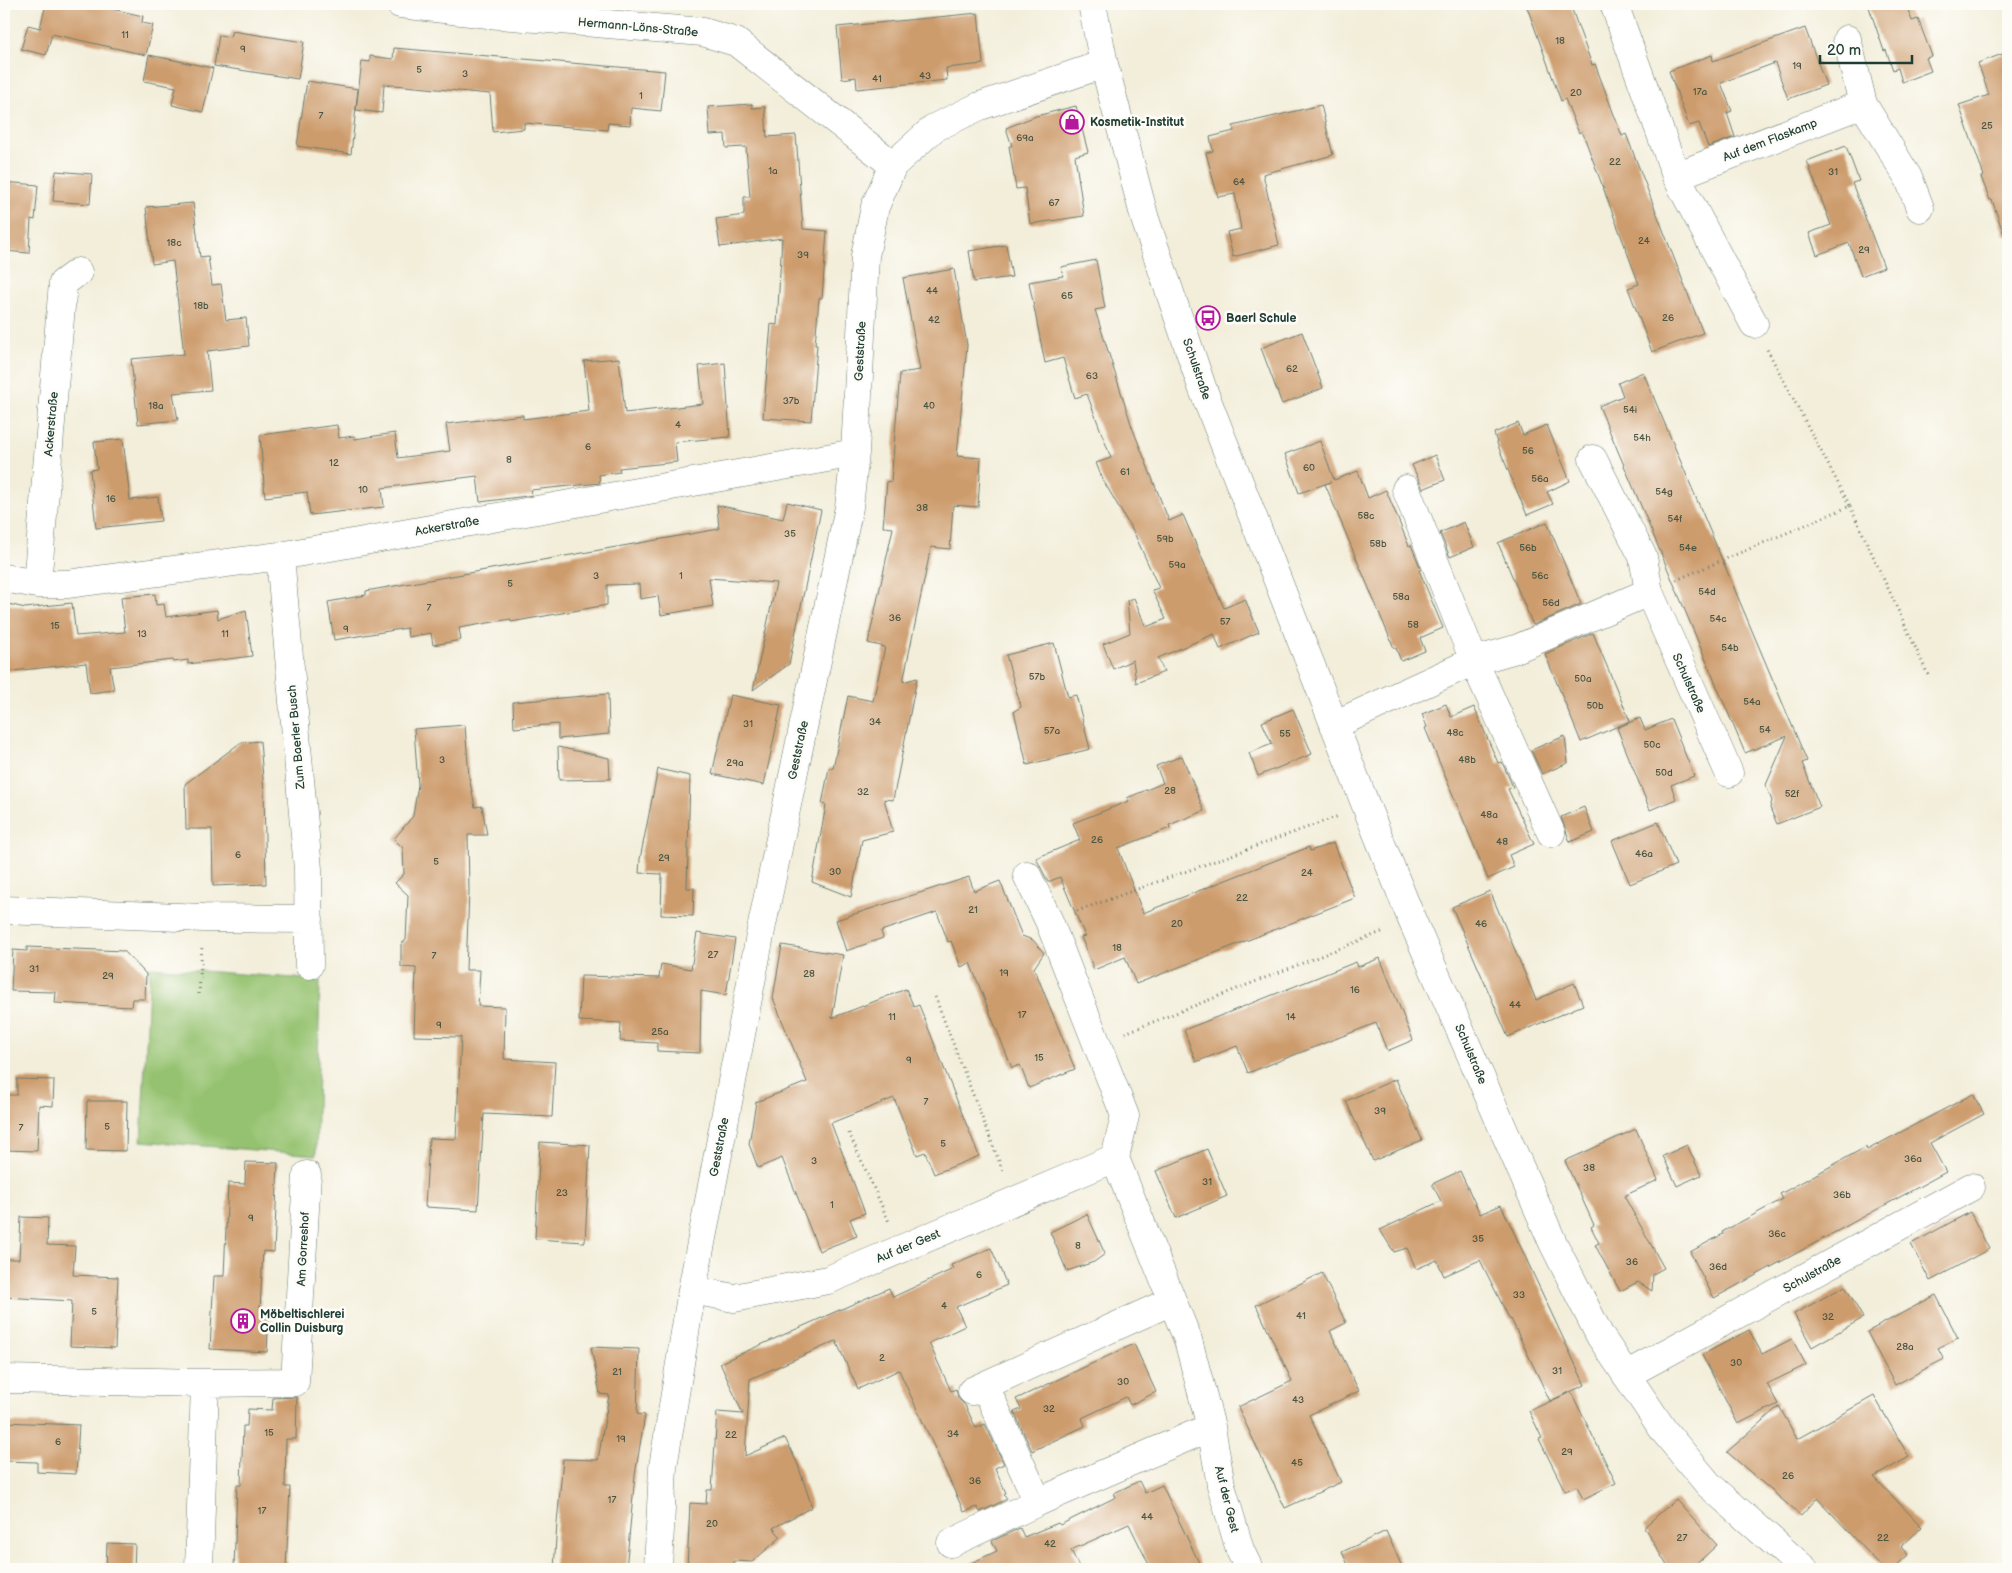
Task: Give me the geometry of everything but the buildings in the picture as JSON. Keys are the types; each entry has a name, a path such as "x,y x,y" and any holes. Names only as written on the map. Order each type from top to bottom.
{"street":[{"name":"Hermann-Löns-Straße","path":"400,4 488,14 704,32 736,42 893,165"},
{"name":"Schulstraße","path":"1092,4 1104,64 1145,219 1202,387 1412,920 1553,1243 1600,1336 1664,1431 1709,1485 1804,1569"},
{"path":"1614,4 1676,176 1754,324"},
{"path":"1847,39 1863,104 1909,179 1920,208"},
{"name":"Geststraße","path":"658,1569 663,1467 692,1290 762,925 849,507 855,453 866,256 875,207 893,165 934,128 980,106 1104,64"},
{"name":"Auf dem Flaskamp","path":"1676,176 1863,104"},
{"name":"Ackerstraße","path":"37,584 63,283 78,272"},
{"name":"Ackerstraße","path":"4,578 37,584 66,584 280,556 855,453"},
{"name":"Schulstraße","path":"1592,459 1643,557 1650,592 1729,773"},
{"path":"1406,488 1474,661 1551,833"},
{"name":"Zum Baerler Busch","path":"280,556 308,869 309,965"},
{"path":"1334,724 1474,661 1516,648 1650,592"},
{"path":"1026,875 1049,921 1126,1116 1115,1158"},
{"path":"4,910 204,918 309,919"},
{"name":"Auf der Gest","path":"692,1290 734,1298 828,1280 1115,1158 1188,1340 1212,1427 1221,1485 1240,1550 1249,1569"},
{"name":"Am Gorreshof","path":"4,1379 205,1383 295,1382 307,1175"},
{"name":"Schulstraße","path":"1626,1375 1971,1187"},
{"path":"1038,1502 978,1389 1172,1301"},
{"path":"199,1569 205,1383"},
{"path":"951,1543 1038,1502 1212,1427"}],"path":[{"path":"1754,324 1850,506 1929,677"},
{"path":"1650,592 1850,506"},
{"path":"1049,921 1366,806"},
{"path":"199,994 204,918"},
{"path":"1097,1044 1412,920"},
{"path":"935,998 1015,1200"},
{"path":"849,1133 901,1250"}],"green space":[{"path":"150,967 320,980 316,1155 141,1141"}],"place":[{"name":"Kosmetik-Institut","path":"1072,122"},
{"name":"Baerl Schule","path":"1208,318"},
{"name":"Möbeltischlerei Collin Duisburg","path":"243,1321"}]}
